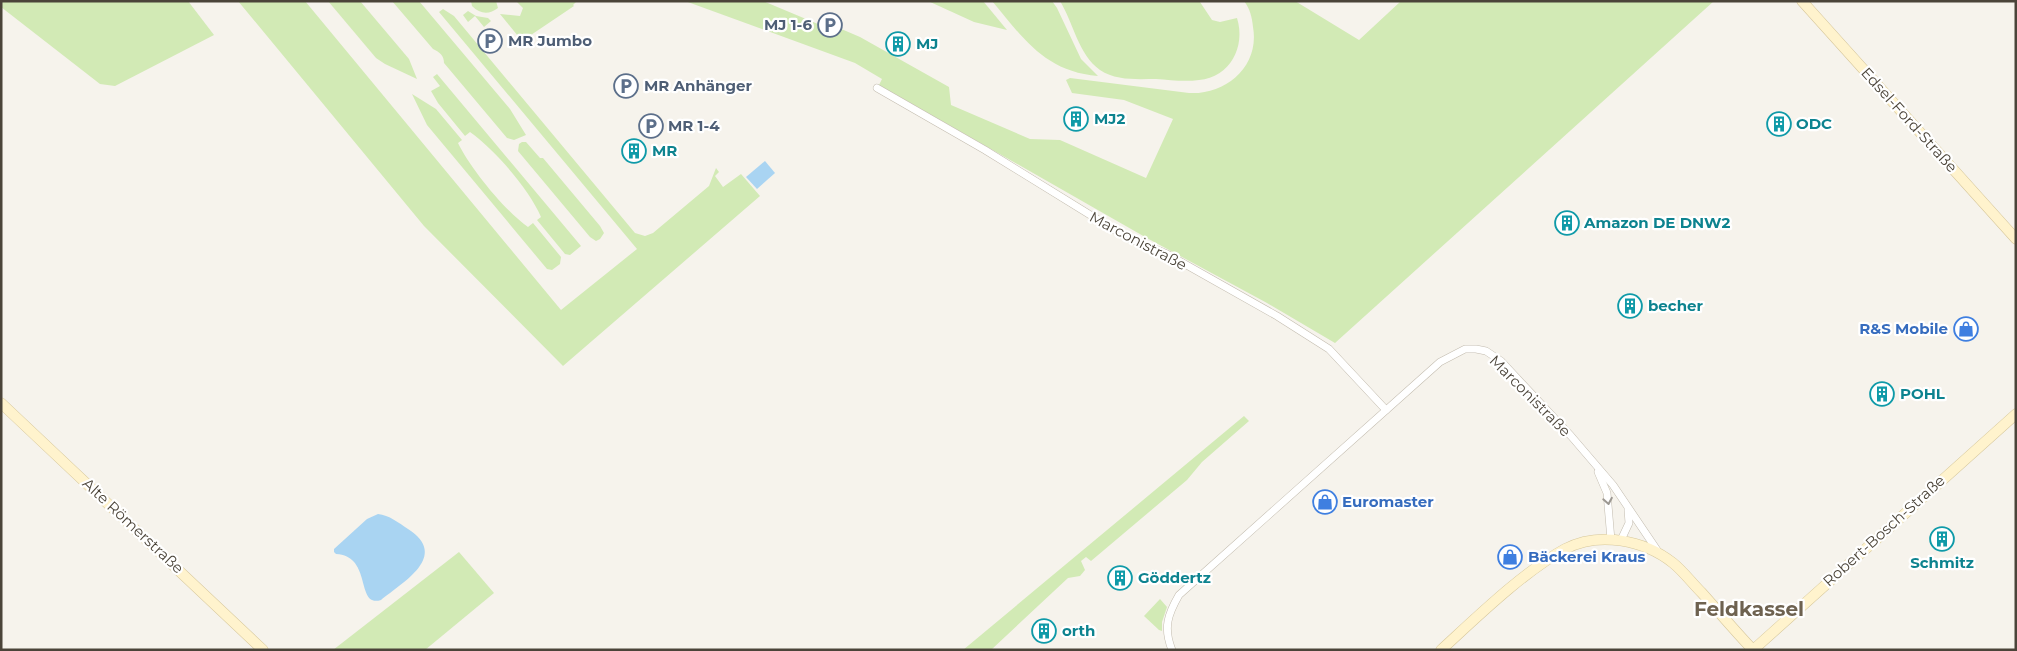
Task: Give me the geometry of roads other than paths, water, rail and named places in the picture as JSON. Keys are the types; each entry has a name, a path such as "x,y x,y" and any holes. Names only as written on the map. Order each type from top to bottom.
{"street":[{"name":"Edsel-Ford-Straße","path":"1802,1 2016,239"},
{"name":"Marconistraße","path":"877,88 985,150 1126,237 1166,254 1277,316 1329,349 1386,410"},
{"name":"Marconistraße","path":"1172,650 1167,629 1169,611 1179,595 1440,362 1465,349 1486,351 1501,361 1613,485 1661,556"},
{"name":"Alte Römerstraße","path":"1,403 263,650"},
{"name":"Robert-Bosch-Straße","path":"1753,650 2016,414"},
{"name":"Marconistraße","path":"1595,464 1607,493 1616,540"},
{"path":"1616,540 1628,523 1627,507"},
{"path":"1441,650 1518,583 1566,548 1580,543 1616,540 1637,544 1673,563 1753,650"}],"water":[{"path":"765,161 775,173 757,189 746,177"},
{"path":"378,514 390,518 408,529 420,539 425,549 424,559 410,577 381,600 373,600 368,596 355,563 347,557 336,554 334,549 367,519"}],"place":[{"name":"MJ 1-6","path":"830,25"},
{"name":"MR Jumbo","path":"490,41"},
{"name":"MJ","path":"898,44"},
{"name":"MR Anhänger","path":"626,86"},
{"name":"MJ2","path":"1076,119"},
{"name":"ODC","path":"1779,124"},
{"name":"MR 1-4","path":"651,126"},
{"name":"MR","path":"634,151"},
{"name":"Amazon DE DNW2","path":"1567,223"},
{"name":"becher","path":"1630,306"},
{"name":"R&S Mobile","path":"1966,329"},
{"name":"POHL","path":"1882,394"},
{"name":"Euromaster","path":"1325,502"},
{"name":"Schmitz","path":"1942,539"},
{"name":"Bäckerei Kraus","path":"1510,557"},
{"name":"Göddertz","path":"1120,578"},
{"name":"orth","path":"1044,631"}],"district":[{"name":"Feldkassel","path":"1749,609"}]}
